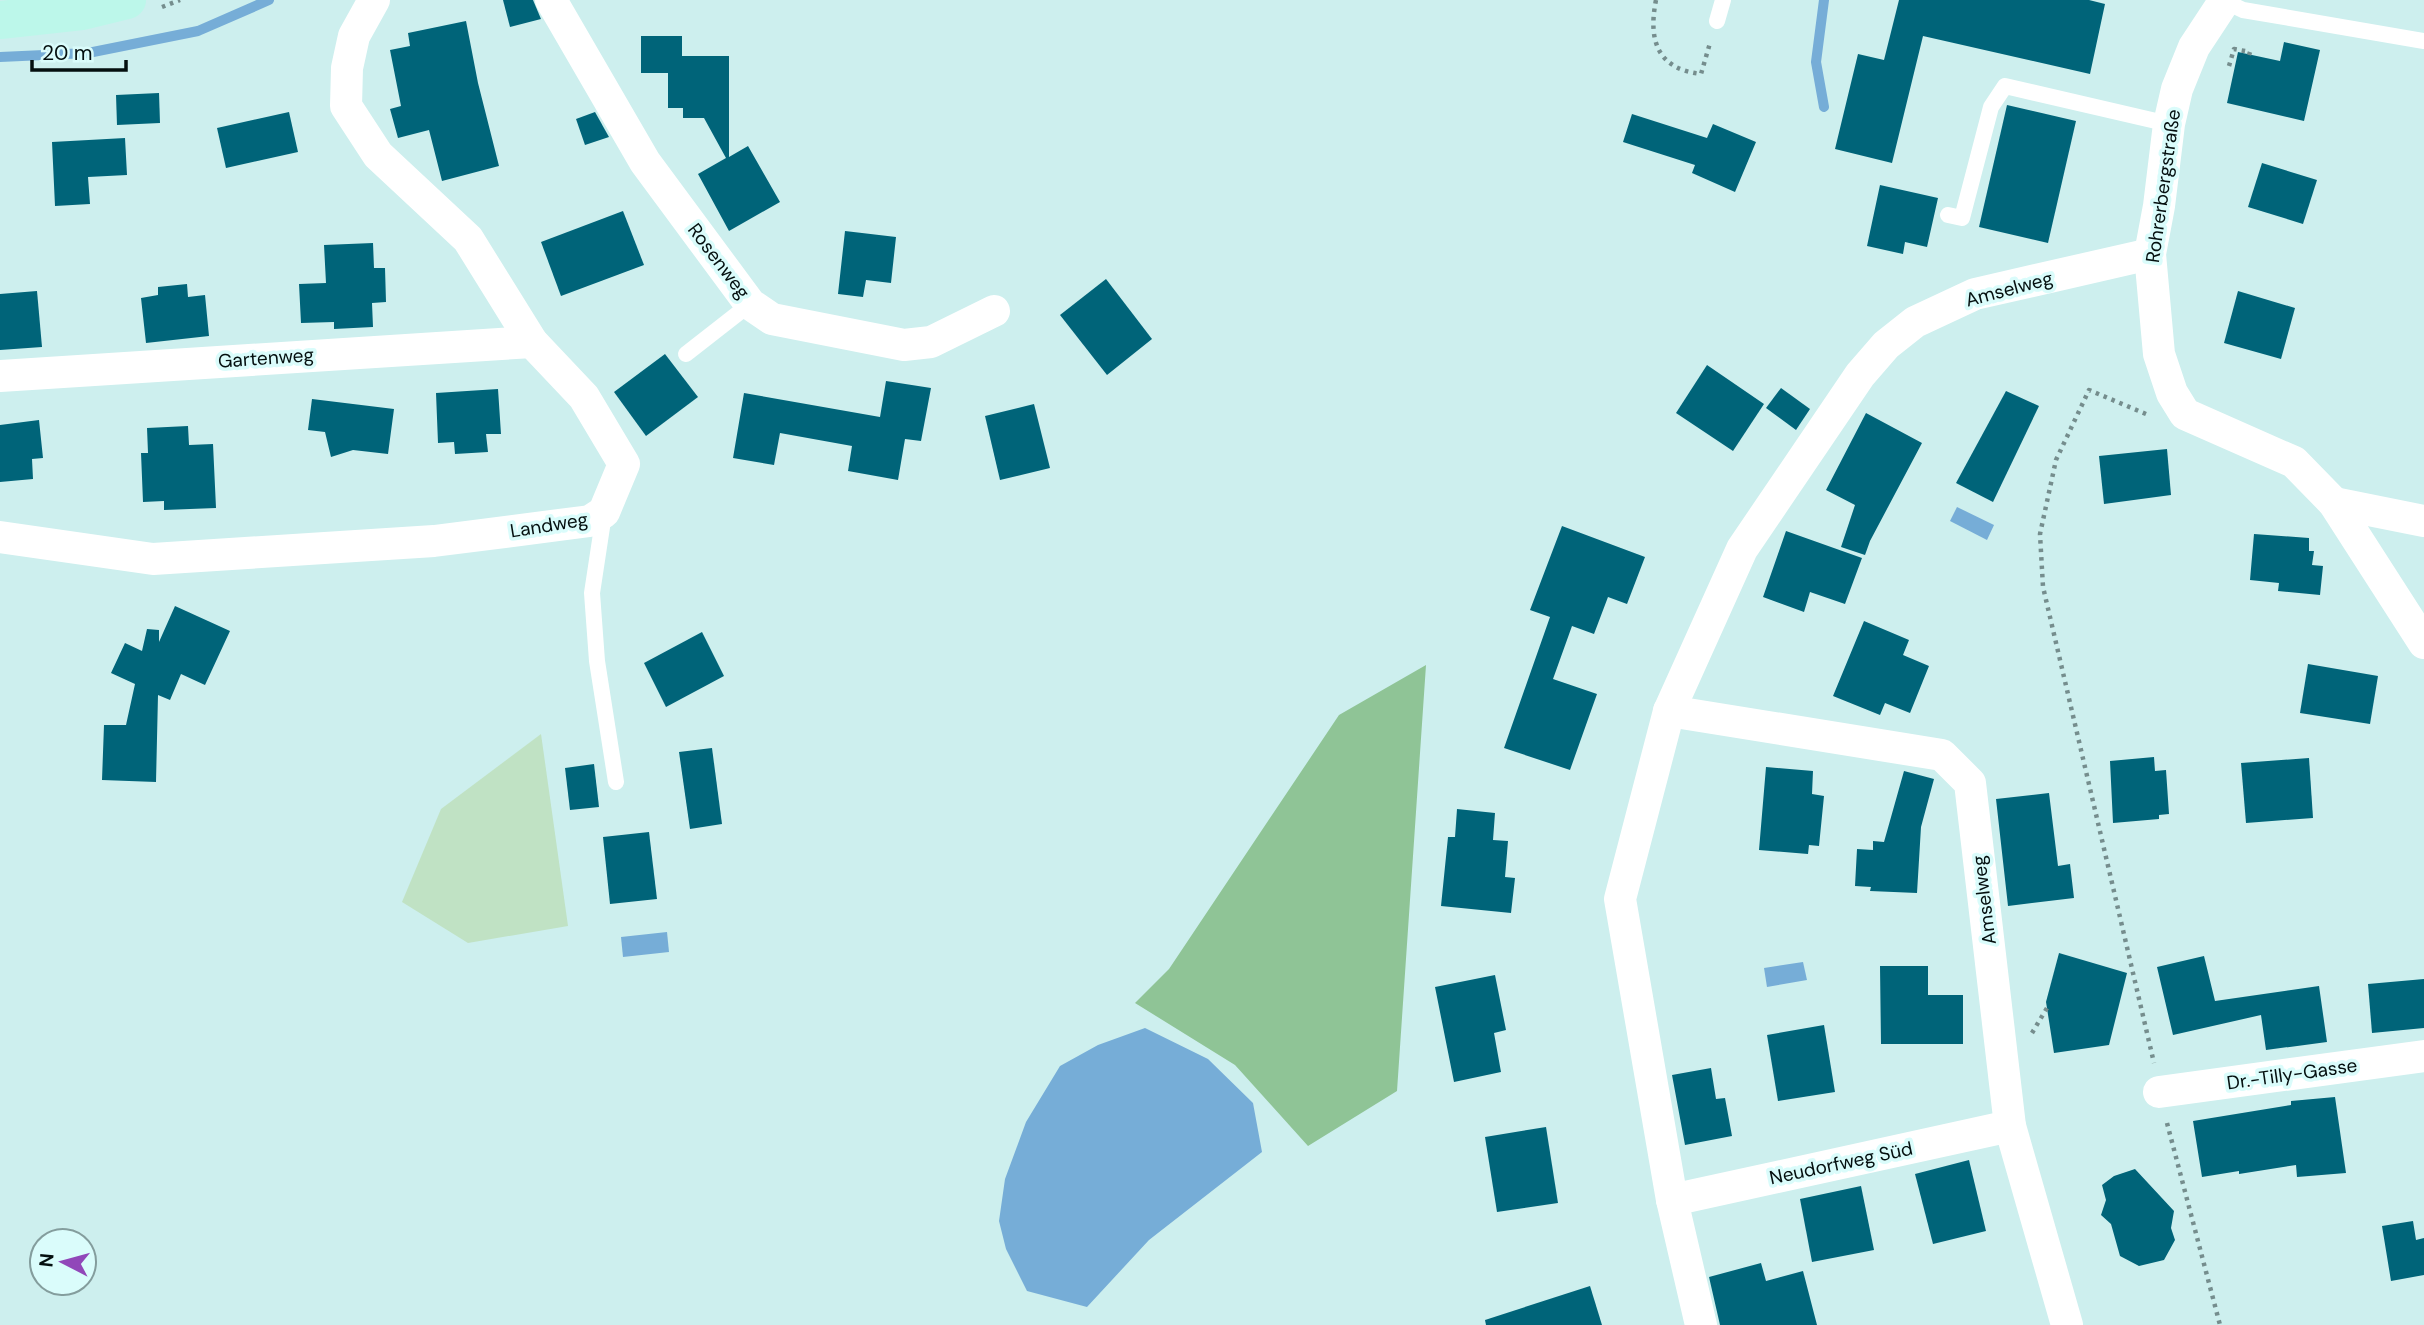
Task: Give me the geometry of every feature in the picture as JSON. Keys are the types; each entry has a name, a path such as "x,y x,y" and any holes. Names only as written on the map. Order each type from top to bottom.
{"main road":[{"path":"0,20 127,0"}],"street":[{"name":"Landweg","path":"0,537 153,559 434,541 590,521 604,512 624,464 584,397 532,342 468,239 378,155 346,106 347,68 354,36 374,0"},
{"name":"Rosenweg","path":"551,0 645,163 750,304 772,318 904,345 931,342 993,311"},
{"name":"Rohrerbergstraße","path":"2185,414 2172,393 2159,354 2150,254 2169,124 2177,89 2194,47 2225,0"},
{"name":"Amselweg","path":"1701,1325 1672,1200 1620,899 1669,711 1742,549 1860,375 1886,345 1916,321 1975,294 2150,254"},
{"name":"Gartenweg","path":"0,376 532,342"},
{"path":"2185,414 2294,462 2334,503 2424,643"},
{"path":"2334,503 2424,521"},
{"name":"Amselweg","path":"1669,711 1942,755 1970,783 2010,1126 2067,1325"},
{"name":"Dr.-Tilly-Gasse","path":"2159,1092 2424,1055"},
{"name":"Neudorfweg Süd","path":"1672,1200 2010,1126"}],"lane":[{"path":"1717,21 1723,0"},
{"name":"Rohrerbergstraße","path":"2225,0 2243,10 2424,41"},
{"path":"1948,215 1962,218 1991,107 2005,86 2169,124"},
{"path":"687,354 750,304"},
{"path":"604,512 592,593 597,661 616,782"}],"path":[{"path":"1656,0 1651,31 1663,58 1684,72 1701,74 1717,21"},
{"path":"2230,66 2234,49 2250,52 2249,55"},
{"path":"2185,414 2154,418 2088,390 2056,460 2040,534 2043,587 2153,1056 2159,1092 2220,1325"}],"green space":[{"path":"1426,665 1397,1091 1308,1146 1235,1065 1135,1003 1169,969 1339,715"},
{"path":"541,734 568,926 468,943 402,902 441,809"}],"water":[{"path":"1957,507 1994,525 1987,540 1950,521"},
{"path":"667,932 669,952 623,957 621,937"},
{"path":"1803,962 1807,980 1767,987 1764,968"},
{"path":"1145,1028 1208,1059 1253,1103 1262,1152 1149,1240 1087,1307 1027,1291 1006,1249 999,1221 1005,1179 1026,1122 1060,1066 1098,1045"}],"building":[{"path":"503,0 533,0 541,19 510,27"},
{"path":"1899,0 2089,0 2105,4 2090,74 1923,36 1892,163 1835,149 1858,54 1884,60"},
{"path":"466,21 499,166 442,181 429,130 398,138 390,109 401,106 390,50 410,46 408,33"},
{"path":"641,36 682,36 682,56 729,56 729,157 748,146 780,202 729,231 698,174 726,158 704,118 683,118 683,108 668,108 668,73 641,73"},
{"path":"2284,42 2320,50 2304,121 2227,103 2238,52 2280,61"},
{"path":"159,93 160,123 117,125 116,95"},
{"path":"2007,105 2076,121 2048,243 1979,227"},
{"path":"289,112 298,152 226,168 217,128"},
{"path":"595,112 609,137 585,145 576,119"},
{"path":"1632,114 1707,138 1713,124 1756,142 1735,192 1692,173 1695,165 1623,142"},
{"path":"125,138 127,175 88,177 90,204 55,206 52,142"},
{"path":"2262,163 2317,180 2303,224 2248,207"},
{"path":"1880,185 1938,198 1927,247 1905,242 1903,254 1867,246"},
{"path":"623,211 644,265 561,296 541,242"},
{"path":"845,231 896,237 891,283 866,280 863,297 838,294"},
{"path":"373,243 374,268 385,268 386,302 372,303 373,327 334,329 334,322 301,323 299,284 326,283 324,245"},
{"path":"1106,279 1152,339 1107,375 1060,315"},
{"path":"187,284 188,297 205,295 209,336 146,343 141,298 158,295 158,287"},
{"path":"37,291 42,347 0,350 0,294"},
{"path":"2238,291 2295,308 2281,359 2224,343"},
{"path":"665,354 698,397 646,436 614,392"},
{"path":"1707,365 1764,404 1733,451 1676,413"},
{"path":"886,381 931,388 921,441 905,439 898,480 848,471 852,446 780,433 774,465 733,458 744,393 880,417"},
{"path":"1781,388 1810,409 1796,430 1766,408"},
{"path":"498,389 501,434 486,434 488,452 455,454 454,442 438,443 436,393"},
{"path":"2006,391 2039,406 1993,502 1956,483"},
{"path":"312,399 394,409 388,454 353,450 331,457 325,432 308,430"},
{"path":"1034,404 1050,468 1000,480 985,416"},
{"path":"1866,413 1922,443 1865,555 1841,547 1855,505 1826,490"},
{"path":"39,420 43,458 32,459 33,479 0,482 0,425"},
{"path":"188,426 189,445 213,444 216,508 164,510 164,501 143,502 141,453 148,453 147,428"},
{"path":"2167,449 2171,495 2104,504 2099,456"},
{"path":"1562,526 1645,557 1627,604 1608,597 1594,634 1572,626 1553,679 1597,694 1570,770 1504,748 1550,617 1530,610"},
{"path":"1786,531 1862,558 1845,604 1810,592 1804,612 1763,597"},
{"path":"2254,534 2309,538 2309,551 2314,551 2312,565 2323,566 2320,595 2278,591 2279,583 2250,580"},
{"path":"175,606 230,631 205,685 181,674 170,700 158,695 156,782 102,780 104,725 126,725 135,684 111,673 125,643 142,651 147,629 159,630 159,642"},
{"path":"1864,621 1909,640 1903,655 1929,666 1910,713 1885,703 1880,715 1833,696"},
{"path":"702,632 724,676 666,707 644,663"},
{"path":"2308,664 2378,676 2370,724 2300,713"},
{"path":"712,748 722,824 690,829 679,752"},
{"path":"2154,757 2155,771 2166,770 2169,814 2159,815 2159,819 2113,823 2110,761"},
{"path":"2309,758 2313,818 2246,823 2241,763"},
{"path":"594,764 599,807 570,810 565,768"},
{"path":"1766,767 1813,771 1812,794 1824,796 1819,846 1809,845 1808,854 1759,850"},
{"path":"1904,771 1934,779 1921,827 1917,893 1870,891 1871,887 1855,886 1857,849 1873,850 1873,841 1884,842"},
{"path":"2049,793 2058,866 2070,864 2074,898 2008,906 1996,799"},
{"path":"1457,809 1495,813 1493,840 1508,841 1505,877 1515,878 1511,913 1441,906 1448,837 1455,837"},
{"path":"649,832 657,899 610,904 603,837"},
{"path":"2059,953 2127,973 2109,1045 2054,1053 2046,1002"},
{"path":"2204,956 2215,1001 2319,986 2327,1042 2266,1050 2261,1015 2173,1035 2157,967"},
{"path":"1880,966 1928,966 1928,995 1963,995 1963,1044 1881,1044"},
{"path":"1495,975 1506,1030 1494,1033 1501,1072 1454,1082 1435,987"},
{"path":"2424,979 2424,1028 2372,1033 2368,984"},
{"path":"1824,1025 1835,1092 1778,1101 1767,1035"},
{"path":"1711,1068 1716,1099 1725,1098 1732,1136 1685,1145 1672,1075"},
{"path":"2335,1097 2346,1173 2297,1177 2296,1165 2202,1177 2193,1121 2291,1105 2291,1101"},
{"path":"1546,1127 1558,1203 1497,1212 1485,1137"},
{"path":"1969,1160 1986,1231 1933,1244 1915,1174"},
{"path":"2135,1169 2174,1211 2171,1228 2175,1240 2164,1260 2139,1266 2120,1256 2111,1224 2101,1215 2106,1200 2102,1185 2114,1176"},
{"path":"1861,1186 1874,1250 1812,1262 1800,1199"},
{"path":"2413,1221 2416,1240 2424,1238 2424,1275 2391,1281 2382,1226"},
{"path":"1761,1263 1766,1281 1803,1271 1817,1325 1720,1325 1709,1277"},
{"path":"1590,1286 1602,1325 1486,1325 1485,1320"}],"waterway":[{"path":"0,57 88,53 198,31 269,0"},
{"path":"1824,0 1816,62 1824,107"}]}
